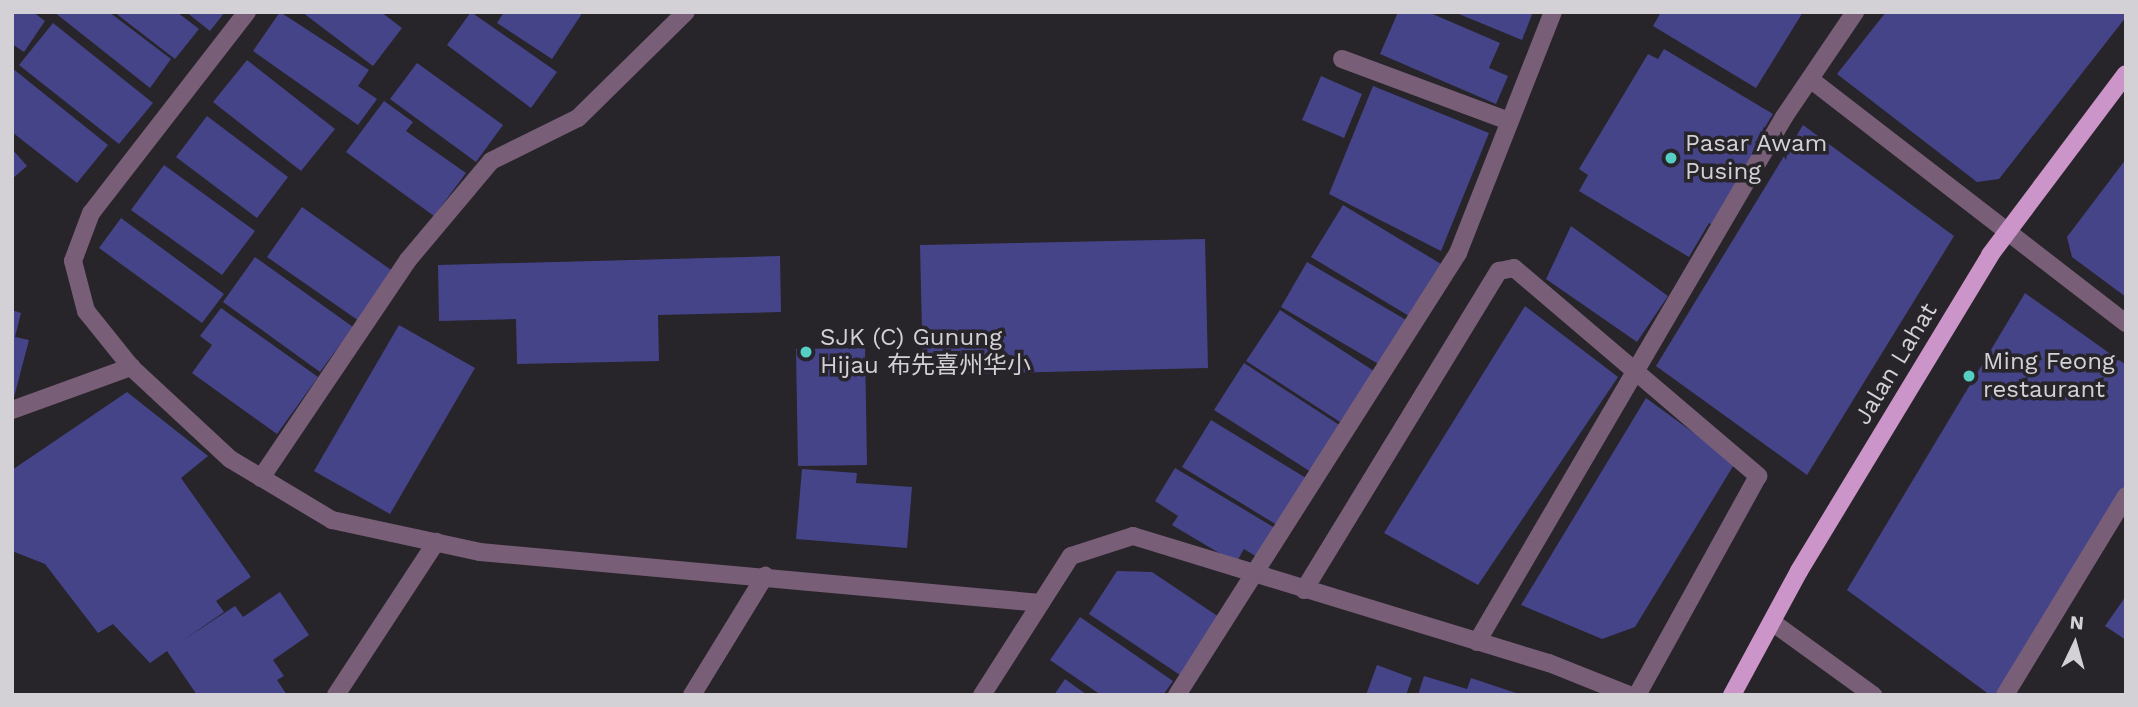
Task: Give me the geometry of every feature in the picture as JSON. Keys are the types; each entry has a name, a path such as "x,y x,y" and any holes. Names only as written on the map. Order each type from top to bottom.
{"main road":[{"name":"Jalan Lahat","path":"1732,695 1772,622 2007,232 2126,74"}],"street":[{"path":"247,12 92,213 73,261 86,311 131,367 230,459 332,520 480,552 1041,603"},
{"path":"261,478 408,260 491,161 578,118 685,12"},
{"path":"1177,695 1252,574 1432,298 1458,253 1553,12"},
{"path":"1477,642 1810,79 1855,12"},
{"path":"1342,59 1509,121"},
{"path":"1810,79 2126,323"},
{"path":"1304,590 1499,271 1514,268 1535,280 1758,476 1637,695"},
{"path":"12,410 131,367"},
{"path":"2006,695 2126,496"},
{"path":"982,695 1072,556 1133,536 1477,642 1629,695"},
{"path":"336,695 436,542"},
{"path":"692,695 765,576"},
{"path":"1772,622 1872,695"}],"building":[{"path":"12,12 33,12 45,21 24,52 12,44"},
{"path":"54,12 109,12 171,59 150,88"},
{"path":"114,12 177,12 199,29 175,59"},
{"path":"186,12 225,12 210,31"},
{"path":"280,12 369,70 358,86 377,99 358,125 253,51"},
{"path":"302,12 381,12 402,28 373,66"},
{"path":"471,12 557,72 531,108 447,45"},
{"path":"504,12 583,12 552,59 497,23"},
{"path":"1398,12 1428,12 1500,43 1489,68 1508,76 1496,104 1380,54"},
{"path":"1454,12 1533,12 1522,40"},
{"path":"1661,12 1803,12 1756,88 1653,26"},
{"path":"1886,12 2126,12 2126,17 1999,179 1977,182 1837,74"},
{"path":"53,23 153,103 119,144 19,65"},
{"name":"Pasar Awam Pusing","path":"1664,49 1773,114 1755,143 1763,147 1715,226 1709,223 1689,257 1579,191 1588,175 1579,169 1648,54 1658,59"},
{"path":"247,60 335,129 301,171 213,102"},
{"path":"417,63 503,125 476,162 390,99"},
{"path":"12,68 108,145 77,183 12,132"},
{"path":"1321,76 1362,94 1344,138 1302,120"},
{"path":"1373,86 1489,133 1441,251 1329,194"},
{"path":"384,101 413,122 406,131 466,173 434,216 346,152"},
{"path":"207,116 288,177 257,218 176,157"},
{"path":"1803,125 1954,236 1807,475 1656,366"},
{"path":"12,149 27,166 12,179"},
{"path":"2126,159 2126,297 2072,257 2067,237"},
{"path":"164,165 255,231 222,275 131,210"},
{"path":"1343,205 1446,267 1414,319 1311,257"},
{"path":"302,207 394,272 359,321 267,257"},
{"path":"121,218 224,294 202,323 99,248"},
{"path":"1571,226 1668,296 1637,342 1546,279"},
{"path":"1205,239 1208,368 923,375 920,245"},
{"path":"780,256 781,312 658,315 659,361 517,364 516,319 439,321 438,265"},
{"path":"255,257 353,327 320,372 223,302"},
{"path":"1307,262 1413,324 1387,369 1281,307"},
{"path":"2025,293 2126,365 2126,490 2004,695 1990,695 1847,590"},
{"path":"1525,306 1618,377 1478,585 1384,533"},
{"path":"221,308 318,377 277,434 192,373 212,345 200,336"},
{"path":"12,310 21,313 15,337 29,340 13,401"},
{"path":"1280,310 1374,371 1340,422 1246,361"},
{"path":"399,325 475,368 390,514 314,471"},
{"path":"865,348 867,465 798,466 796,349"},
{"path":"1244,363 1344,428 1314,474 1214,410"},
{"path":"127,392 208,456 181,478 251,577 216,601 224,612 182,641 235,606 243,617 280,592 309,635 273,660 284,676 277,680 287,695 197,695 167,651 150,663 113,624 98,633 45,564 12,551 12,470"},
{"path":"1646,398 1735,463 1635,627 1602,639 1521,605"},
{"path":"1211,420 1306,478 1277,525 1182,467"},
{"path":"1175,468 1275,528 1257,557 1244,549 1236,563 1172,525 1178,516 1155,501"},
{"path":"802,469 857,473 856,483 912,487 907,548 796,539"},
{"path":"1117,571 1152,572 1219,617 1180,675 1089,614"},
{"path":"2126,596 2126,640 2105,626"},
{"path":"1080,617 1173,681 1163,695 1101,695 1050,660"},
{"path":"1377,665 1412,678 1406,695 1366,695"},
{"path":"1424,676 1467,689 1471,678 1522,695 1418,695"},
{"path":"1065,679 1087,695 1054,695"}],"place":[{"name":"Pasar Awam Pusing","path":"1671,158"},
{"name":"SJK (C) Gunung Hijau 布先喜州华小","path":"806,352"},
{"name":"Ming Feong restaurant","path":"1969,376"}]}
